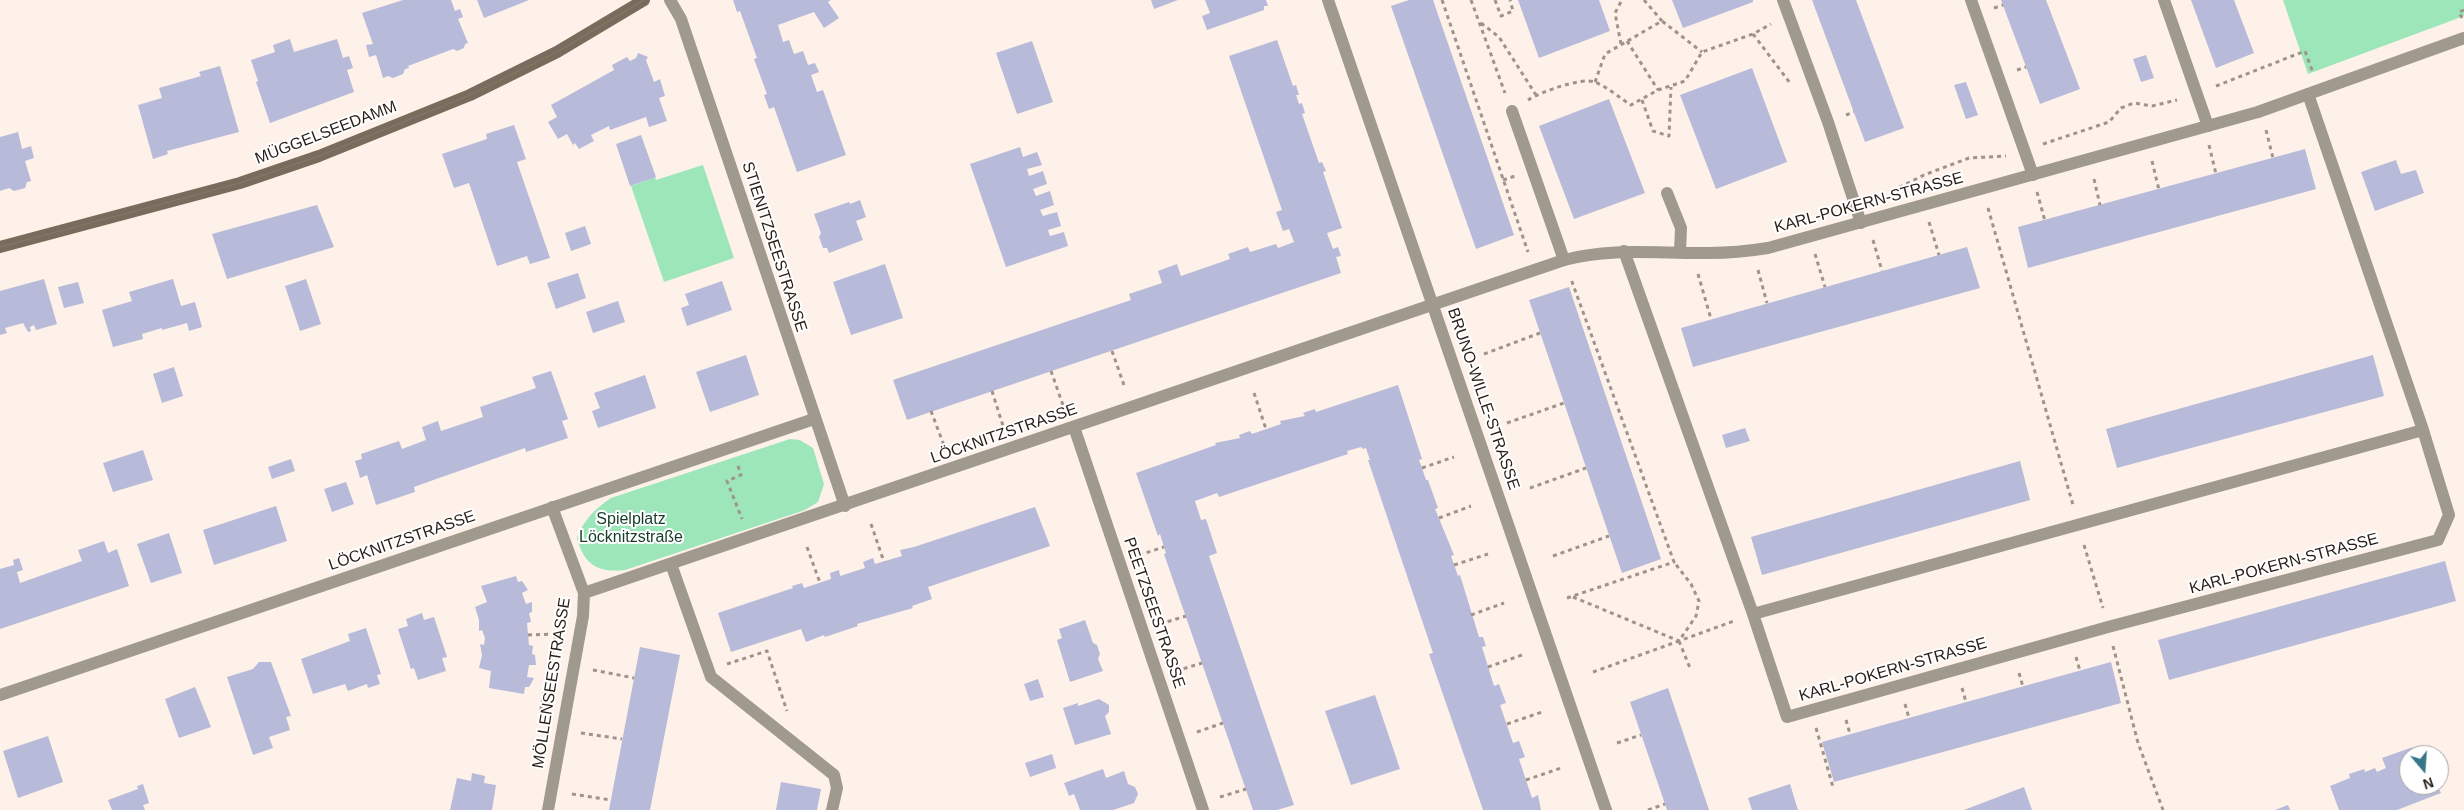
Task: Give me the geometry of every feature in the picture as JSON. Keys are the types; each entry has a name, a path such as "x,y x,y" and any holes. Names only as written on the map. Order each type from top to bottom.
{"main road":[{"name":"MÜGGELSEEDAMM","path":"0,247 240,183 319,156 470,95 557,52 644,0"}],"street":[{"name":"STIENITZSEESTRASSE","path":"670,0 681,19 814,419 845,506"},
{"name":"BRUNO-WILLE-STRASSE","path":"1328,0 1434,304 1606,810"},
{"path":"1783,0 1828,122 1861,223"},
{"path":"1971,0 2026,150 2033,175"},
{"path":"2164,0 2208,126"},
{"name":"KARL-POKERN-STRASSE","path":"1434,304 1534,269 1590,253 1624,251 1728,253 1768,248 2258,112 2464,38"},
{"name":"KARL-POKERN-STRASSE","path":"1753,614 1788,716 2099,629 2438,540 2449,515 2308,94"},
{"path":"1512,111 1564,260"},
{"path":"1667,193 1681,228 1680,252"},
{"path":"1624,251 1753,614 2422,430"},
{"name":"LÖCKNITZSTRASSE","path":"584,593 845,506 1434,304"},
{"name":"LÖCKNITZSTRASSE","path":"0,695 814,419"},
{"name":"PEETZSEESTRASSE","path":"1074,427 1201,807"},
{"name":"MÖLLENSEESTRASSE","path":"548,810 583,616 584,593 552,507"},
{"path":"671,564 710,677 834,774 837,788 832,810"}],"path":[{"path":"1442,0 1534,269"},
{"path":"1471,0 1512,111"},
{"path":"1495,0 1501,16 1514,11 1510,0"},
{"path":"1622,0 1615,13 1622,44"},
{"path":"1644,0 1662,21 1702,52"},
{"path":"2459,12 2464,10"},
{"path":"1479,21 1498,37 1536,95 1584,80 1595,82 1631,105 1658,90 1685,81 1702,52 1753,34 1769,25"},
{"path":"1595,82 1605,54 1662,21"},
{"path":"1753,34 1791,84"},
{"path":"1627,41 1658,90"},
{"path":"1889,193 1924,175 1969,158 2005,156 2026,150 2109,122 2121,108 2134,102 2162,105 2305,51 2314,77"},
{"path":"1642,100 1653,131 1669,136 1671,87"},
{"path":"2265,129 2273,158"},
{"path":"2209,145 2216,174"},
{"path":"2152,160 2159,190"},
{"path":"2093,176 2100,205"},
{"path":"2037,192 2045,221"},
{"path":"1929,222 1939,255"},
{"path":"1872,237 1882,271"},
{"path":"1815,253 1825,287"},
{"path":"1564,260 1674,562 1691,584 1699,600 1696,616 1679,641"},
{"path":"1758,269 1767,303"},
{"path":"1698,272 1711,319"},
{"path":"1484,354 1540,333"},
{"path":"1112,351 1125,388"},
{"path":"1052,371 1064,408"},
{"path":"992,391 1004,428"},
{"path":"1254,393 1266,429"},
{"path":"1507,422 1564,403"},
{"path":"931,411 945,448"},
{"path":"720,451 726,468 737,462 741,475 727,481 743,521 753,518 758,534"},
{"path":"1422,468 1454,457"},
{"path":"1530,488 1586,468"},
{"path":"1438,518 1471,506"},
{"path":"871,524 884,562"},
{"path":"1553,556 1609,536"},
{"path":"807,547 820,583"},
{"path":"1119,561 1164,547"},
{"path":"1454,565 1488,554"},
{"path":"1567,598 1674,562"},
{"path":"1572,596 1679,641 1690,668"},
{"path":"1472,615 1504,603"},
{"path":"1593,672 1753,614"},
{"path":"1142,629 1186,616"},
{"path":"528,635 566,633"},
{"path":"550,715 540,713 556,634"},
{"path":"708,670 767,651 788,712"},
{"path":"1488,666 1522,655"},
{"path":"1158,677 1202,663"},
{"path":"593,670 634,678"},
{"path":"1811,710 1833,788"},
{"path":"1507,724 1542,712"},
{"path":"1178,738 1223,723"},
{"path":"581,733 622,740"},
{"path":"1617,743 1642,735"},
{"path":"1526,780 1561,768"},
{"path":"1201,807 1246,789"},
{"path":"569,793 610,800"},
{"path":"1648,810 1665,804"}],"green space":[{"path":"2283,0 2464,0 2464,16 2308,74"},
{"path":"703,165 734,258 664,282 631,186 655,177 656,180"},
{"name":"Spielplatz Löcknitzstraße","path":"790,439 800,440 813,448 824,484 818,502 805,510 625,570 615,571 600,568 588,561 584,555 577,538 580,531 591,515 611,498"}],"building":[{"path":"403,0 451,0 455,11 460,9 463,17 458,19 468,43 465,44 464,48 457,51 453,49 408,66 409,68 405,69 403,74 393,78 388,76 383,78 376,55 369,57 366,45 373,44 362,13"},
{"path":"477,0 529,0 484,18"},
{"path":"733,0 831,0 828,2 839,18 824,28 814,12 778,25 783,42 789,40 794,54 803,51 808,65 815,63 819,72 811,75 817,92 823,90 846,155 797,172 774,107 769,109 764,95 767,94 754,59 757,58 740,11 737,12"},
{"path":"1151,0 1178,0 1154,9"},
{"path":"1205,0 1266,0 1268,6 1264,6 1264,10 1207,30 1202,16 1210,13"},
{"path":"1409,0 1433,0 1514,235 1476,249 1391,6"},
{"path":"1518,0 1599,0 1610,31 1539,58"},
{"path":"1672,0 1753,0 1753,2 1683,28"},
{"path":"1812,0 1856,0 1904,128 1865,142"},
{"path":"2001,0 2046,0 2080,89 2040,104"},
{"path":"2191,0 2234,0 2254,53 2216,68"},
{"path":"290,39 294,52 337,39 343,58 349,56 353,68 347,70 354,92 270,123 256,82 258,81 251,60 275,52 273,45"},
{"path":"1277,40 1293,86 1296,85 1299,95 1296,95 1299,104 1302,103 1305,113 1302,114 1319,163 1322,162 1326,171 1323,172 1342,228 1327,233 1333,249 1338,247 1341,256 1336,257 1341,273 907,420 893,380 1131,300 1129,294 1162,283 1158,271 1177,264 1181,276 1230,259 1228,254 1248,247 1250,252 1276,244 1278,248 1294,242 1289,229 1283,231 1276,212 1282,210 1229,56"},
{"path":"1032,41 1053,102 1017,114 996,53"},
{"path":"638,53 648,57 646,60 654,82 660,79 665,96 659,98 667,121 649,127 646,117 610,130 609,126 591,135 594,141 579,149 575,143 573,145 567,134 558,139 548,122 557,117 551,105 614,70 612,65 627,57 630,61 636,58"},
{"path":"2146,55 2154,78 2141,82 2133,59"},
{"path":"220,66 239,132 167,151 168,154 153,159 138,105 162,98 159,88 201,76 199,72"},
{"path":"1752,68 1787,162 1716,189 1680,95"},
{"path":"1966,82 1978,115 1966,119 1954,85"},
{"path":"1609,99 1645,193 1574,219 1539,126"},
{"path":"514,125 526,159 517,162 550,258 530,264 527,256 497,266 469,183 454,188 442,154 487,139 486,134"},
{"path":"18,132 22,149 31,146 34,158 25,161 31,181 27,182 25,188 14,191 9,188 0,191 0,137"},
{"path":"641,135 656,177 630,186 616,144"},
{"path":"1020,147 1023,157 1037,152 1042,165 1027,169 1029,176 1043,171 1047,184 1033,189 1036,196 1050,191 1054,205 1040,210 1043,216 1057,212 1061,226 1048,230 1050,236 1064,232 1068,246 1006,267 970,164"},
{"path":"2305,149 2316,189 2028,268 2018,227"},
{"path":"2396,160 2401,174 2416,170 2424,193 2375,211 2361,172"},
{"path":"860,200 866,217 856,221 863,240 829,253 827,248 823,248 819,237 821,233 814,214"},
{"path":"317,205 334,247 227,279 212,234"},
{"path":"585,226 591,244 571,251 565,233"},
{"path":"1967,247 1980,288 1693,367 1681,328"},
{"path":"885,264 903,318 851,335 833,282"},
{"path":"578,273 586,298 556,309 547,283"},
{"path":"44,279 57,324 36,330 34,325 30,327 31,331 28,332 23,323 5,328 7,333 0,335 0,291"},
{"path":"173,279 181,306 195,302 202,327 189,331 187,323 162,330 162,328 142,334 143,339 113,347 102,310 132,301 129,292"},
{"path":"306,279 321,324 300,331 285,286"},
{"path":"722,281 732,310 687,326 681,308 689,305 685,294"},
{"path":"78,282 84,303 64,308 58,287"},
{"path":"1569,287 1661,559 1622,573 1529,300"},
{"path":"618,301 625,322 593,333 586,312"},
{"path":"746,355 759,395 710,412 696,372"},
{"path":"2373,355 2384,396 2117,468 2106,429"},
{"path":"174,367 183,396 162,403 153,374"},
{"path":"551,371 568,419 562,421 568,438 526,452 525,448 439,478 414,487 415,492 376,505 367,475 360,478 355,461 362,459 361,454 399,441 402,449 426,440 422,427 438,421 441,431 483,417 480,407 536,388 532,377"},
{"path":"645,375 656,408 598,428 592,411 600,408 594,393"},
{"path":"1398,385 1422,459 1419,460 1438,508 1435,509 1454,555 1451,556 1458,576 1460,575 1479,637 1483,637 1486,646 1482,647 1494,686 1499,684 1506,703 1500,705 1513,743 1519,741 1525,757 1519,759 1532,798 1538,795 1541,810 1483,810 1429,654 1433,653 1368,460 1370,460 1366,448 1363,449 1361,447 1347,451 1348,454 1219,497 1217,493 1195,501 1201,520 1206,519 1217,553 1209,556 1294,805 1277,810 1253,810 1164,554 1166,553 1160,534 1158,536 1136,473 1216,445 1215,443 1240,438 1239,435 1250,431 1252,434 1281,424 1280,421 1305,416 1303,413 1315,409 1316,412"},
{"path":"1745,428 1750,441 1726,448 1722,435"},
{"path":"143,450 153,480 113,492 103,463"},
{"path":"291,459 295,471 272,479 268,467"},
{"path":"2020,461 2030,500 1762,575 1751,537"},
{"path":"346,482 354,504 332,512 324,489"},
{"path":"276,506 287,541 214,565 203,530"},
{"path":"1035,507 1050,546 928,587 932,599 912,606 913,608 857,624 858,626 806,642 801,629 731,652 718,613 793,588 792,586 802,583 804,588 831,579 830,573 839,570 840,576 865,568 863,562 873,558 875,564 902,556 900,550"},
{"path":"169,533 182,573 151,583 137,544"},
{"path":"104,541 108,553 117,549 129,586 0,629 0,569 14,565 13,560 19,558 23,570 17,572 20,583 82,561 78,550"},
{"path":"2445,561 2456,601 2169,680 2158,640"},
{"path":"516,576 518,582 522,581 528,590 522,593 526,604 532,602 532,612 529,613 531,622 527,623 529,645 533,646 532,654 535,655 536,665 529,665 527,677 534,678 529,687 525,687 524,694 489,688 491,671 479,668 482,655 480,644 484,645 485,638 482,630 479,631 479,620 475,607 487,602 481,586"},
{"path":"422,613 424,620 434,617 447,657 442,658 446,671 418,680 414,668 411,669 398,629 408,626 406,619"},
{"path":"1085,620 1093,643 1097,645 1100,654 1098,659 1103,671 1070,682 1057,640 1062,638 1059,629"},
{"path":"366,628 381,674 377,675 380,684 368,688 367,684 348,691 345,684 313,694 301,659 350,641 348,634"},
{"path":"640,647 680,655 650,810 609,810"},
{"path":"259,662 271,662 291,716 286,717 290,730 269,737 273,748 253,755 227,677 253,669"},
{"path":"2111,662 2121,703 1834,782 1822,742"},
{"path":"1038,679 1044,697 1030,701 1024,684"},
{"path":"195,687 211,727 179,738 165,699"},
{"path":"1668,688 1709,810 1667,810 1630,702"},
{"path":"1375,695 1400,769 1351,785 1325,711"},
{"path":"1099,699 1109,705 1109,712 1105,716 1111,734 1075,745 1063,708 1078,703 1078,706"},
{"path":"48,736 63,782 18,798 3,751"},
{"path":"2399,752 2399,795 2436,795 2397,810 2339,810 2330,786 2350,778 2349,774 2364,769 2365,772 2375,768 2377,772 2386,768 2382,758"},
{"path":"1052,754 1056,768 1030,777 1025,763"},
{"path":"1103,769 1106,778 1124,771 1128,784 1135,787 1138,794 1134,803 1113,810 1080,810 1074,794 1069,796 1064,783"},
{"path":"472,773 485,776 484,783 496,785 492,810 450,810 457,778 471,781"},
{"path":"781,782 821,789 817,810 776,810"},
{"path":"143,784 149,803 143,805 145,810 112,810 108,800 138,789 137,786"},
{"path":"1790,784 1798,810 1752,810 1748,798"},
{"path":"2024,787 2032,810 1964,810"},
{"path":"2288,805 2290,810 2275,810"}],"tram line":[{"path":"0,247 240,183 319,156 470,95 557,52 644,0"}]}
